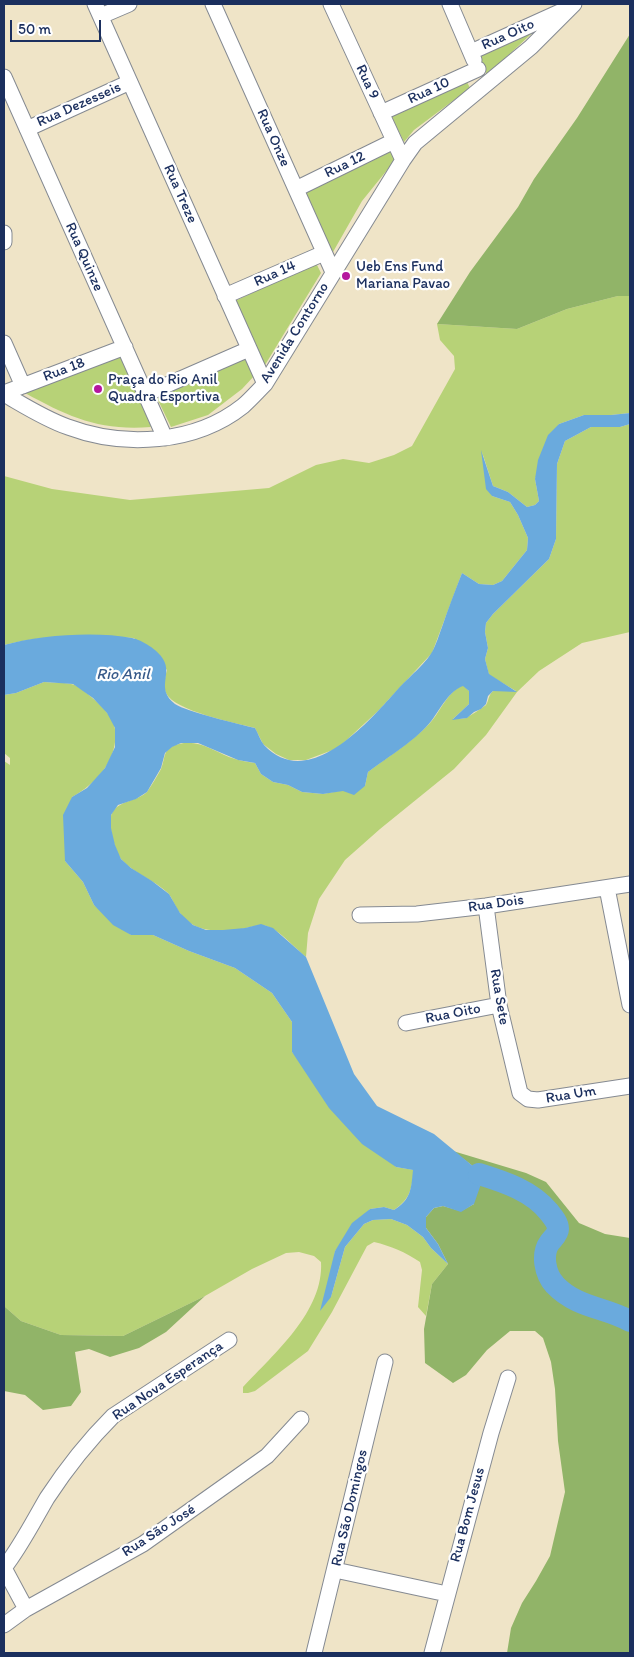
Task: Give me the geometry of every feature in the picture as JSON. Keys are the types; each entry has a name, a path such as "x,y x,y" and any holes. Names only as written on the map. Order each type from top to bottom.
{"street":[{"path":"98,10 129,4"},
{"name":"Rua Onze","path":"213,4 333,272"},
{"name":"Rua 9","path":"331,4 403,160"},
{"path":"450,4 485,86"},
{"name":"Rua Oito","path":"471,52 573,5"},
{"name":"Avenida Contorno","path":"4,393 54,421 85,433 132,439 165,438 190,431 222,419 245,404 265,384 403,160 426,133 531,47 573,5"},
{"name":"Rua Treze","path":"98,10 265,384"},
{"name":"Rua 10","path":"381,113 478,69"},
{"name":"Rua Quinze","path":"4,77 165,438"},
{"name":"Rua Dezesseis","path":"27,129 130,82"},
{"name":"Rua 12","path":"296,189 394,141"},
{"path":"4,233 4,242"},
{"name":"Rua 14","path":"225,296 324,252"},
{"path":"4,343 23,386"},
{"name":"Rua 18","path":"4,393 124,347"},
{"path":"146,394 249,349"},
{"name":"Rua Dois","path":"360,914 417,914 486,906 630,884"},
{"path":"607,888 630,1005"},
{"name":"Rua Sete","path":"486,906 499,1004 518,1086"},
{"name":"Rua Oito","path":"406,1023 499,1004"},
{"name":"Rua Um","path":"518,1086 520,1093 528,1099 538,1100 630,1086"},
{"name":"Rua Nova Esperança","path":"4,1568 14,1555 48,1496 78,1455 112,1416 229,1340"},
{"name":"Rua São Domingos","path":"314,1653 385,1362"},
{"name":"Rua Bom Jesus","path":"432,1653 491,1433 508,1378"},
{"name":"Rua São José","path":"4,1625 26,1609 150,1539 267,1456 301,1419"},
{"path":"4,1568 26,1609"},
{"path":"335,1570 447,1594"}],"green space":[{"path":"542,24 487,75 478,55"},
{"path":"630,34 630,296 618,296 567,309 517,329 437,324 470,272 518,207 534,179 577,118"},
{"path":"466,80 470,88 414,130 404,142 390,114"},
{"path":"392,150 396,159 362,201 333,252 304,192"},
{"path":"316,263 321,273 265,365 235,301"},
{"path":"618,296 630,296 630,413 584,415 559,424 535,479 539,501 535,505 527,507 508,492 493,486 482,452 492,496 510,502 528,538 527,550 502,581 493,585 479,584 462,573 432,653 377,712 338,748 306,760 289,760 276,754 263,744 255,728 193,711 181,705 171,699 166,693 164,684 167,670 134,638 69,636 20,641 4,645 4,476 52,489 130,500 269,488 316,465 343,459 369,463 394,455 412,446 455,369 454,356 440,340 437,324 517,329 567,309"},
{"path":"122,354 151,427 116,427 85,421 25,393"},
{"path":"246,358 255,375 242,389 208,415 171,427 156,396"},
{"path":"630,424 630,632 582,643 539,671 517,692 486,735 454,769 345,860 319,899 308,933 306,957 280,934 262,925 220,931 204,929 194,925 182,916 168,893 122,860 112,837 110,823 112,813 123,803 138,798 147,792 161,769 167,751 174,746 186,743 199,744 232,758 255,763 261,774 273,782 288,785 302,792 323,794 365,786 368,772 423,730 457,688 463,685 469,691 469,704 453,719 466,718 482,708 486,705 493,691 516,691 489,675 485,659 488,648 485,632 486,623 549,559 556,539 557,464 565,441 591,427 620,427"},
{"path":"44,682 68,683 81,688 111,717 115,729 113,750 104,769 81,792 72,797 65,861 83,882 94,905 131,935 153,935 235,968 272,993 292,1022 292,1052 396,1167 414,1170 411,1188 404,1202 394,1210 384,1207 370,1209 335,1251 331,1297 345,1247 364,1224 373,1220 391,1219 407,1225 423,1237 431,1248 448,1264 432,1284 426,1316 418,1307 422,1270 420,1262 398,1250 374,1242 367,1246 332,1312 308,1351 255,1391 243,1393 243,1387 282,1346 306,1314 320,1280 321,1262 314,1256 299,1252 286,1253 252,1269 205,1296 123,1336 61,1335 21,1321 4,1306 4,761 10,765 10,758 4,753 4,695 16,693"},
{"path":"453,1151 526,1173 546,1182 579,1223 605,1234 630,1238 630,1653 507,1653 511,1628 522,1603 550,1556 565,1492 558,1441 555,1389 551,1362 543,1338 535,1331 510,1331 487,1350 466,1375 453,1383 425,1363 424,1329 432,1284 448,1264 438,1244 426,1228 426,1217 434,1208 443,1206 461,1211 474,1204 474,1167"},
{"path":"205,1296 166,1332 139,1348 110,1357 89,1349 75,1352 81,1392 71,1406 43,1410 25,1395 4,1391 4,1306 21,1321 61,1335 123,1336"}],"water":[{"name":"Rio Anil","path":"630,413 630,424 620,427 591,427 565,441 557,464 556,539 549,559 486,623 485,632 488,648 485,659 489,674 517,692 493,691 481,709 467,718 452,720 469,704 469,691 463,686 458,688 449,696 432,720 419,734 368,772 365,786 354,795 343,791 323,794 302,792 288,785 273,782 261,774 255,763 238,760 198,743 181,743 165,753 161,768 147,792 136,799 118,805 111,815 111,828 121,859 169,894 180,913 193,925 206,930 223,930 261,924 273,928 306,957 354,1074 377,1106 434,1134 474,1167 479,1174 481,1184 474,1204 461,1212 443,1206 434,1208 426,1217 426,1228 438,1244 448,1264 431,1248 423,1237 407,1225 391,1219 373,1220 364,1224 345,1247 331,1297 320,1311 335,1251 352,1223 370,1209 384,1207 394,1210 400,1206 409,1193 413,1170 396,1167 362,1144 329,1108 292,1052 292,1022 272,993 235,968 153,935 131,935 113,925 94,905 83,882 65,861 63,815 72,797 87,788 105,768 115,747 115,728 107,713 93,698 73,684 44,682 16,693 4,695 4,645 68,635 101,635 136,639 154,649 163,659 166,665 166,692 175,704 201,714 255,728 264,745 282,758 300,761 319,757 337,747 372,718 429,656 436,643 462,573 479,584 493,585 502,581 527,550 528,538 510,502 492,496 486,489 481,450 493,486 508,492 527,507 535,505 539,501 535,479 538,460 548,435 559,424 584,415"}],"waterway":[{"name":"Rio Anil","path":"479,1174 508,1184 535,1198 554,1218 558,1231 547,1247 545,1264 555,1285 564,1293 582,1303 621,1316 630,1321"}],"place":[{"name":"Ueb Ens Fund Mariana Pavao","path":"346,276"},
{"name":"Praça do Rio Anil Quadra Esportiva","path":"98,389"}]}
